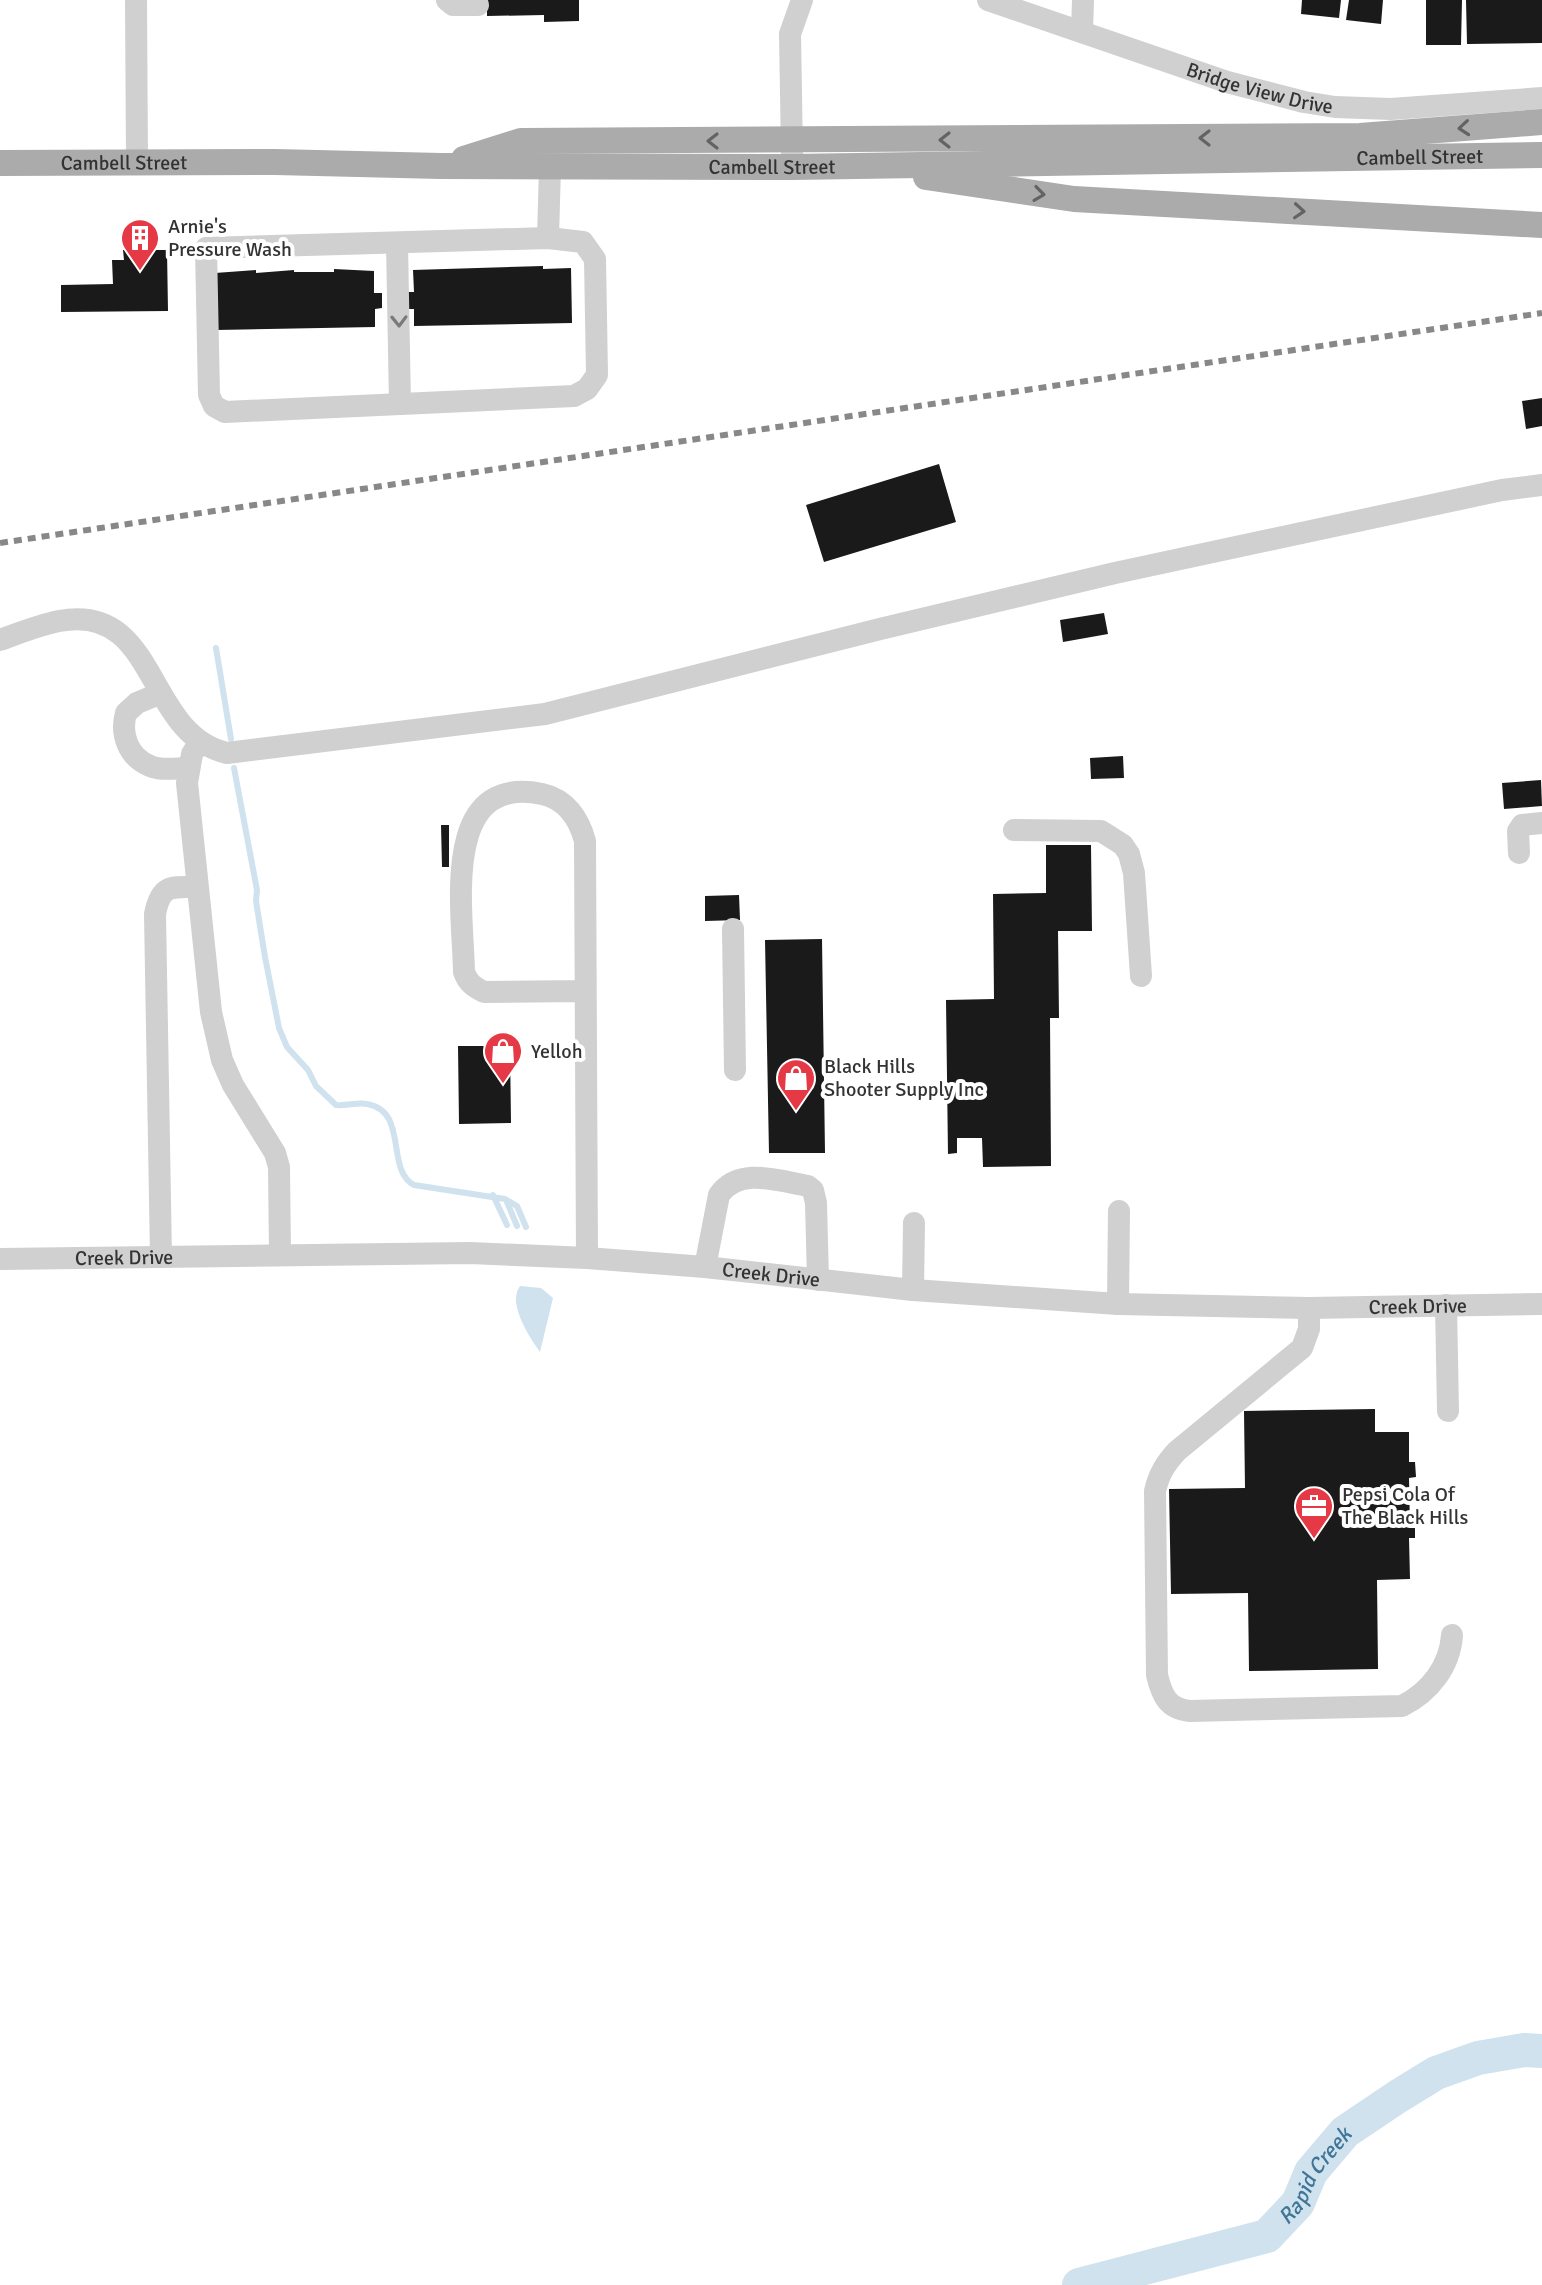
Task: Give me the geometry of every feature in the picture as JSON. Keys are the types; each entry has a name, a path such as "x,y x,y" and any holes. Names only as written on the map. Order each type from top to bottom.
{"main road":[{"path":"441,166 521,141 792,154 1360,136 1542,122"},
{"name":"Cambell Street","path":"0,163 137,161 550,167 792,154 851,166 1542,155"},
{"path":"851,166 1074,199 1542,225"}],"street":[{"path":"136,0 137,161"},
{"path":"447,0 453,5 478,5"},
{"path":"792,154 790,34 802,0"},
{"name":"Bridge View Drive","path":"988,0 1227,82 1272,95 1335,107 1391,109 1542,98"},
{"path":"1082,32 1083,0"},
{"path":"548,238 550,167"},
{"path":"548,238 583,242 595,259 597,375 587,389 574,396 225,412 214,406 209,395 206,248 548,238"},
{"path":"397,243 400,404"},
{"path":"0,640 59,621 80,619 108,625 138,654 188,733 199,743 227,753 545,714 1115,573 1385,514 1542,485"},
{"path":"161,693 137,703 126,713 124,738 138,758 151,767 188,768"},
{"path":"199,743 188,768 187,783 211,1012 222,1060 233,1085 275,1153 279,1167 280,1255"},
{"path":"585,991 484,992 467,980 464,959 464,847 475,816 483,805 496,797 512,792 546,794 574,814 585,841 587,1258"},
{"path":"1519,853 1518,831 1522,825 1542,823"},
{"path":"1014,830 1101,831 1123,845 1134,873 1141,976"},
{"path":"161,1257 155,914 163,892 172,887 197,887"},
{"path":"733,929 735,1070"},
{"path":"705,1267 719,1195 737,1170 760,1178 808,1186 813,1190 818,1280"},
{"path":"1118,1304 1119,1211"},
{"path":"913,1290 914,1223"},
{"name":"Creek Drive","path":"0,1259 470,1253 705,1267 913,1290 1118,1304 1309,1308 1542,1304"},
{"path":"1446,1305 1448,1411"},
{"path":"1309,1308 1307,1340 1302,1348 1177,1451 1158,1477 1155,1491 1157,1675 1161,1692 1168,1703 1178,1710 1190,1711 1402,1706 1414,1700 1444,1669 1451,1651 1452,1635"}],"water":[{"path":"520,1286 541,1288 553,1298 540,1352 525,1329 518,1310 516,1301"}],"building":[{"path":"487,0 579,0 579,21 544,22 544,15 487,16"},
{"path":"1302,0 1341,0 1339,18 1301,14"},
{"path":"1349,0 1383,0 1381,24 1346,20"},
{"path":"1426,0 1462,0 1461,45 1426,45"},
{"path":"1466,0 1542,0 1542,43 1467,44"},
{"name":"Arnie's Pressure Wash","path":"123,250 167,250 168,311 61,312 61,285 113,284 112,260 124,260"},
{"path":"543,266 543,269 571,268 572,323 414,326 414,309 408,309 408,292 414,292 413,270"},
{"path":"334,269 374,271 374,293 382,293 382,308 375,309 375,327 216,330 215,273 256,270 256,273 294,270 334,272"},
{"path":"1542,398 1542,426 1526,429 1522,401"},
{"path":"939,464 956,522 824,562 806,505"},
{"path":"1104,613 1108,634 1063,642 1060,620"},
{"path":"1123,756 1124,778 1091,779 1090,758"},
{"path":"1541,780 1542,806 1504,809 1502,783"},
{"path":"441,825 449,825 449,867 442,867"},
{"path":"1046,845 1091,845 1092,931 1058,931 1059,1018 1050,1018 1051,1166 983,1167 982,1138 957,1138 957,1153 948,1154 946,1000 994,999 993,894 1046,893"},
{"path":"739,895 740,920 705,921 705,896"},
{"path":"822,939 825,1153 769,1153 765,940"},
{"path":"458,1046 510,1046 511,1123 459,1124"},
{"path":"1375,1409 1375,1432 1409,1432 1409,1462 1415,1462 1416,1477 1409,1478 1410,1528 1415,1528 1415,1538 1409,1538 1410,1579 1377,1580 1378,1669 1249,1671 1248,1593 1171,1594 1169,1489 1245,1488 1244,1411"}],"waterway":[{"path":"216,648 231,739"},
{"path":"234,768 257,890 265,957 279,1028 287,1047 308,1070 316,1086 336,1105 359,1103 380,1109 393,1129 400,1167 405,1178 414,1185 505,1199 517,1206 526,1227"},
{"path":"493,1195 507,1225"},
{"path":"507,1202 517,1226"},
{"name":"Rapid Creek","path":"1079,2285 1267,2236 1298,2203 1311,2172 1345,2132 1397,2097 1436,2073 1478,2058 1524,2050 1542,2051"}],"railway":[{"path":"0,543 1542,313"}],"place":[{"name":"Arnie's Pressure Wash","path":"140,272"},
{"name":"Yelloh","path":"503,1085"},
{"name":"Black Hills Shooter Supply Inc","path":"796,1112"},
{"name":"Pepsi Cola Of The Black Hills","path":"1314,1540"}]}
